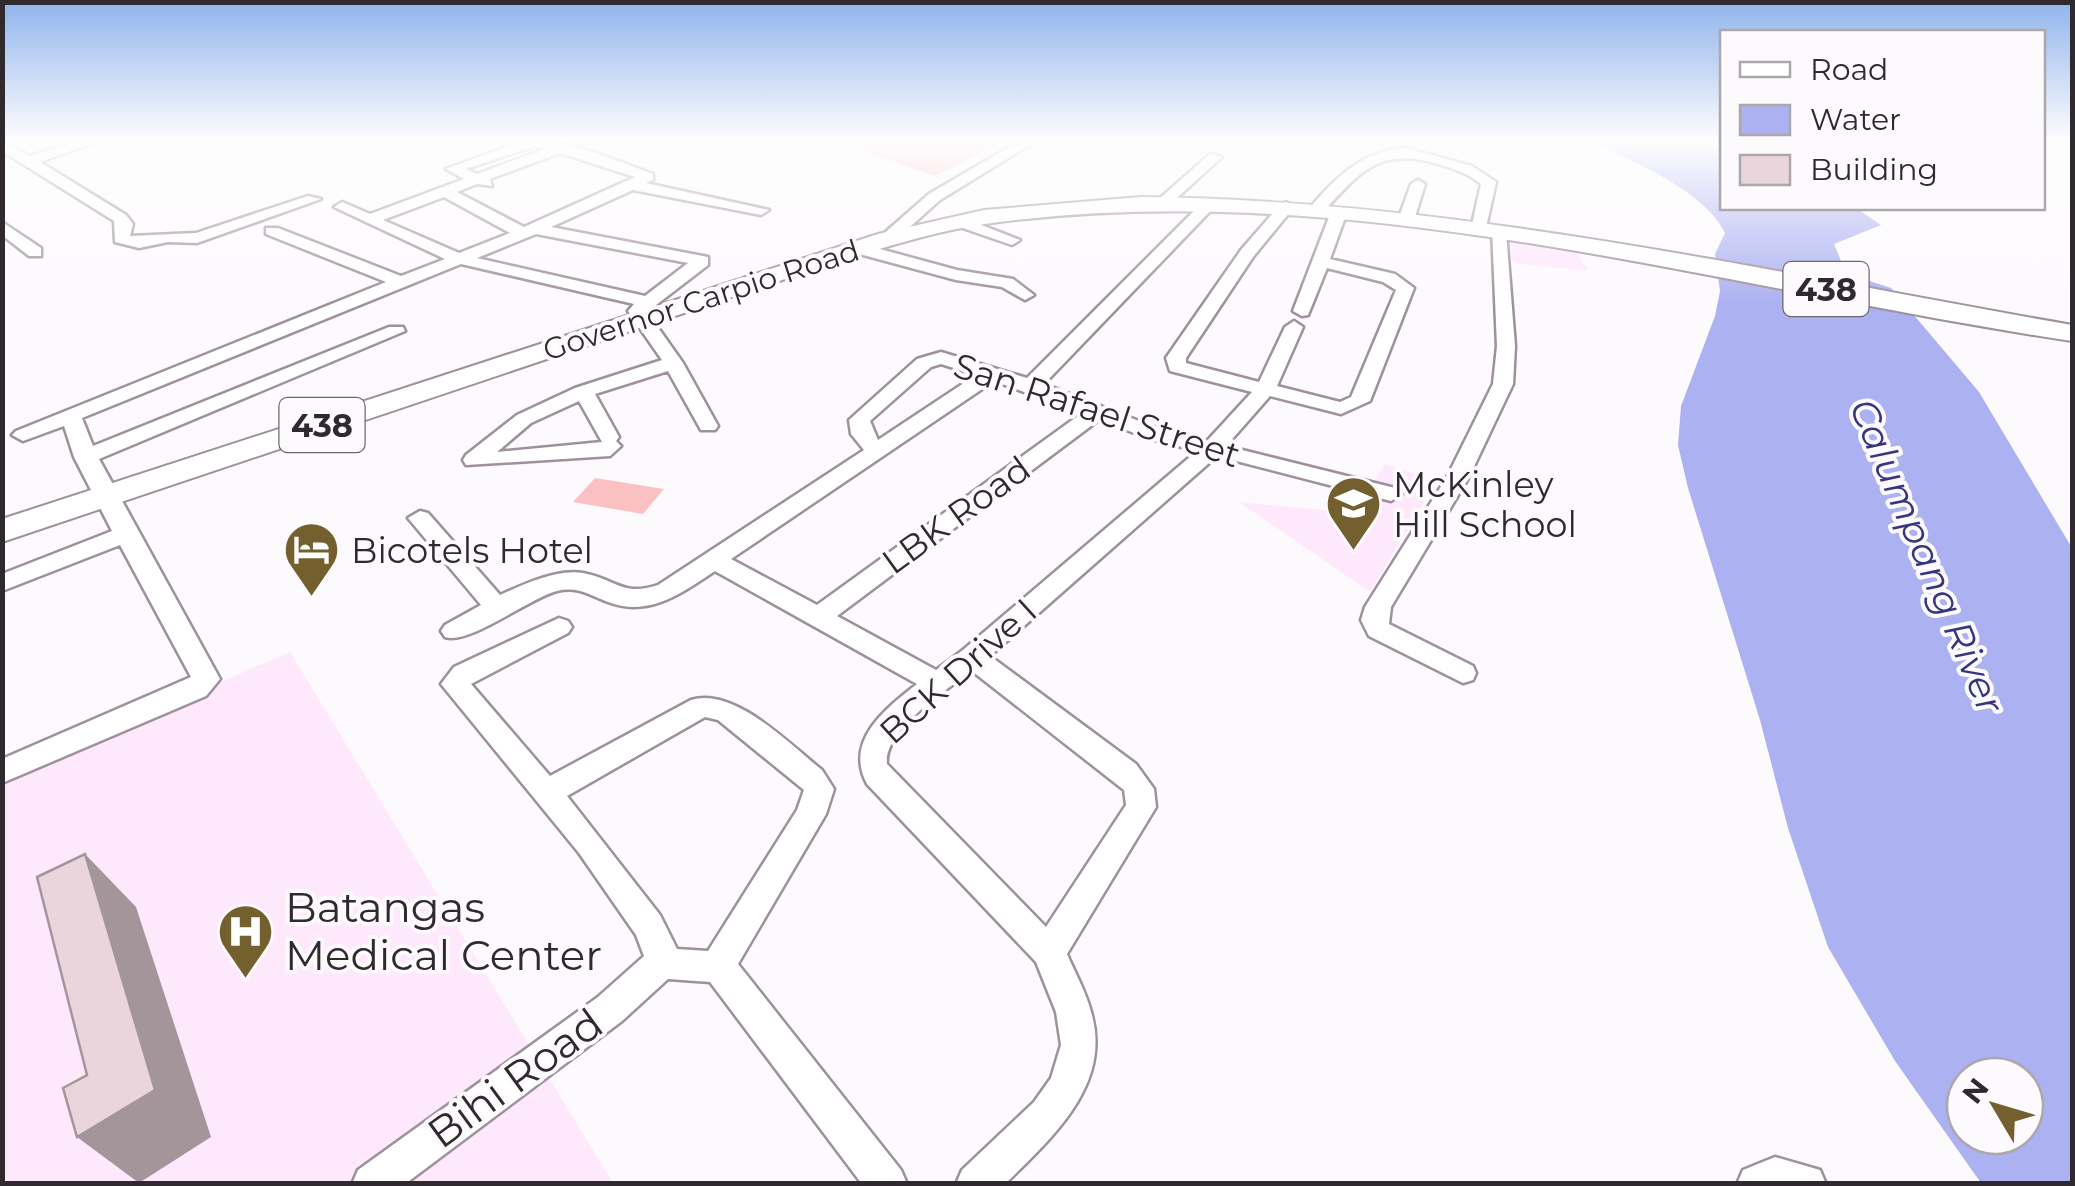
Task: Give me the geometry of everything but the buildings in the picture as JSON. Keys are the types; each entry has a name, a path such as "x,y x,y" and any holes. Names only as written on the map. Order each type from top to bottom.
{"main road":[{"name":"Governor Carpio Road","path":"2,531 644,310 886,240 960,222 1047,209 1210,202 1406,220 1488,230 2072,333"}],"street":[{"path":"81,194 120,218 125,224 121,239 128,242 168,236 192,239 313,199"},
{"path":"368,220 439,194"},
{"path":"451,194 528,231 702,261 644,310"},
{"path":"23,436 616,194"},
{"path":"680,194 762,210"},
{"path":"886,240 896,227 944,194"},
{"path":"1164,202 1173,194"},
{"path":"1327,211 1342,194"},
{"path":"1406,220 1415,194"},
{"path":"1463,673 1378,630 1374,620 1378,607 1458,476 1503,384 1506,346 1488,230 1490,194"},
{"path":"1031,386 1092,328 1162,248 1210,202"},
{"path":"342,207 456,258 644,310 708,426"},
{"path":"1286,207 1247,254 1176,358 1176,366 1341,408 1360,401 1405,288 1389,278 1322,262"},
{"name":"BCK Drive I","path":"976,1184 1047,1115 1067,1088 1076,1068 1079,1046 1074,1012 1049,952 877,776 871,763 873,748 881,734 936,682 972,657 1210,451 1265,390 1322,262 1327,211"},
{"path":"960,222 1012,240"},
{"path":"2,227 35,252"},
{"path":"272,231 398,281"},
{"path":"858,248 956,275 1007,283 1025,295"},
{"path":"85,457 396,331"},
{"name":"San Rafael Street","path":"877,452 862,434 859,420 924,364 941,358 1210,451 1391,494"},
{"path":"582,392 596,409 609,442 602,452 474,460 524,419 582,392 674,363"},
{"path":"454,631 497,608 568,581 588,584 628,601 648,599 716,560 993,373"},
{"name":"LBK Road","path":"816,618 1094,413"},
{"path":"2,772 175,698 206,679 105,498 71,416"},
{"path":"420,518 497,608"},
{"path":"2,583 124,535"},
{"path":"716,560 936,682"},
{"path":"559,627 464,674 455,684 590,844 648,925 660,946 662,962 693,968 718,966"},
{"path":"972,657 1121,768 1136,781 1142,793 1141,807 1049,952"},
{"path":"546,793 700,707 715,707 728,714 812,778 819,788 811,814 718,966"},
{"name":"Bihi Road","path":"372,1184 610,1009 662,962"},
{"path":"718,966 887,1184"},
{"path":"1757,1184 1775,1177 1806,1184"}],"shaded area":[{"path":"1506,237 1574,248 1588,271 1513,263"},
{"name":"McKinley Hill School","path":"1385,464 1437,481 1370,592 1239,502 1355,513"},
{"path":"595,478 664,489 643,514 573,502"},
{"name":"Batangas Medical Center","path":"290,652 613,1183 3,1183 2,776"}],"water":[{"name":"Calumpang River","path":"1689,194 1720,194 1720,210 1859,210 1881,225 1834,244 1841,261 1857,277 1891,288 1979,392 2072,548 2072,1183 1981,1183 1962,1156 2045,1156 2045,1056 1945,1056 1945,1132 1895,1061 1828,947 1788,828 1678,445 1681,406 1715,316 1720,291 1715,254 1725,233 1715,217"}],"place":[{"name":"McKinley Hill School","path":"1354,553"},
{"name":"Bicotels Hotel","path":"312,599"},
{"name":"Batangas Medical Center","path":"246,980"}]}
